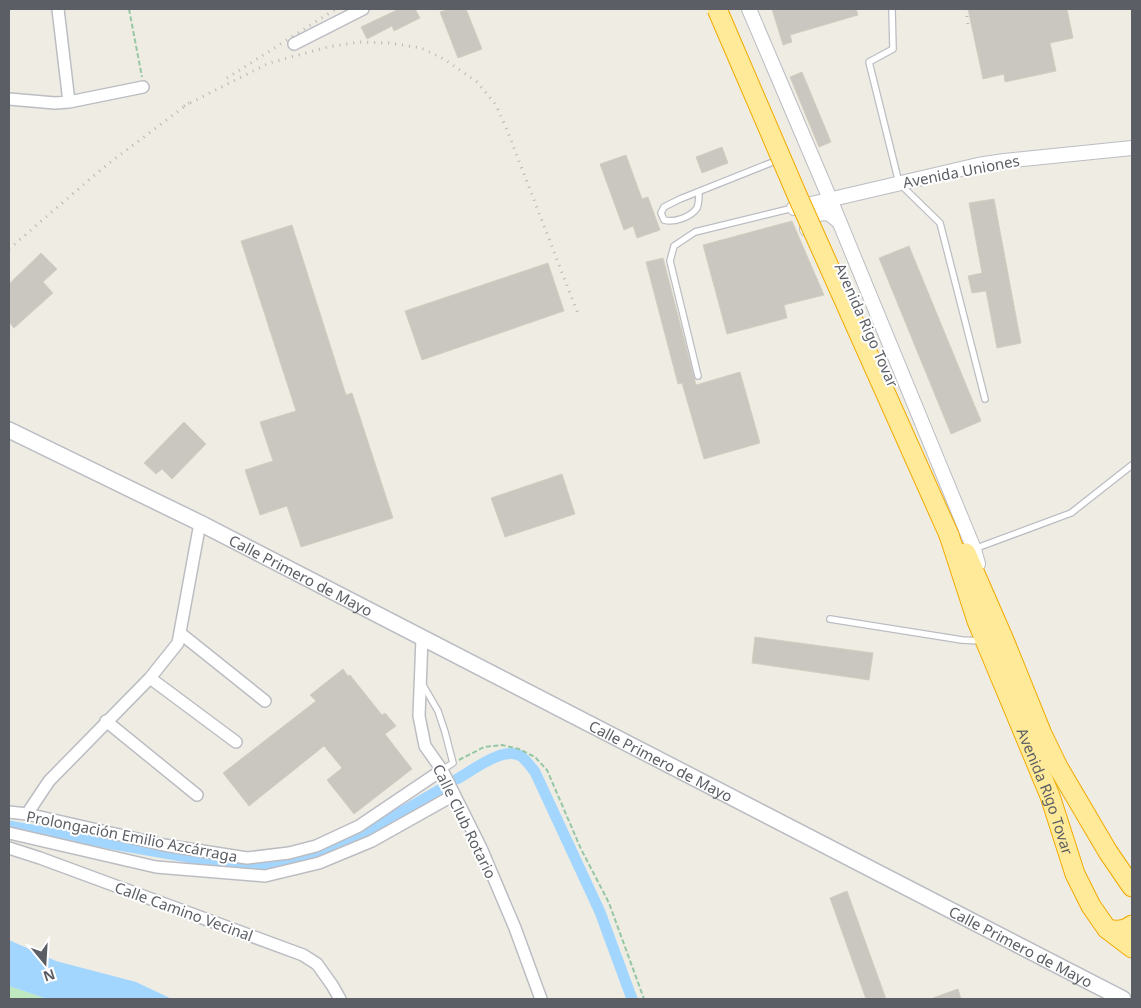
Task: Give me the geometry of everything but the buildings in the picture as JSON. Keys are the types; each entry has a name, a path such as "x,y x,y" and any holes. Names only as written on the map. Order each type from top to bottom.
{"highway":[{"name":"Avenida Rigo Tovar","path":"717,9 797,195 949,535 977,621 1050,796 1075,874 1091,906 1107,928 1132,948"},
{"name":"Avenida Rigo Tovar","path":"731,9 1004,640 1042,734 1058,767 1108,852 1132,887"},
{"path":"1107,928 1115,931 1124,930 1132,925"}],"main road":[{"name":"Calle Primero de Mayo","path":"9,430 200,523 1123,999"}],"street":[{"path":"58,9 69,102"},
{"path":"294,44 362,9"},
{"name":"Avenida Rigo Tovar","path":"707,9 793,208 917,480 977,621"},
{"name":"Avenida Rigo Tovar","path":"748,9 830,199 974,549 1004,640"},
{"path":"9,99 55,103 69,102 143,87"},
{"name":"Avenida Uniones","path":"793,208 978,165 1132,148"},
{"path":"808,240 806,225 814,216 820,214 831,215 839,222"},
{"path":"27,814 49,781 150,678 178,643 200,523"},
{"path":"180,633 265,702"},
{"name":"Calle Club Rotario","path":"422,638 418,716 425,746 442,770 481,848 515,928 541,999"},
{"path":"150,678 236,742"},
{"path":"106,721 197,795"},
{"name":"Prolongación Emilio Azcárraga","path":"9,812 27,814 164,845 247,858 289,853 316,846 359,826 442,770"},
{"path":"9,832 156,867 265,876 319,863 372,841 454,795"},
{"name":"Calle Camino Vecinal","path":"9,848 303,955 318,964 340,999"}],"lane":[{"path":"892,9 893,49 869,62 899,183 940,223 985,399"},
{"path":"699,192 699,201 696,209 691,214 670,222 664,220 661,213 664,206 773,162"},
{"path":"698,376 670,261 674,246 695,232 793,208"},
{"path":"974,549 1071,513 1132,465"},
{"path":"830,618 962,640 985,641"},
{"path":"420,681 438,711 453,763 442,770"}],"path":[{"path":"128,9 143,87"},
{"path":"453,763 484,747 502,745 527,753 535,758 546,770 581,849 609,904 644,999"}],"green space":[{"path":"9,986 47,999 9,999"}],"water":[{"path":"9,940 56,961 136,982 172,999 47,999 9,986"}],"waterway":[{"path":"457,779 489,760 507,754 515,754 522,757 529,764 535,772 600,912 632,999"},
{"path":"9,826 251,868 285,864 346,842 441,789"}],"railway":[{"path":"227,78 336,9"},
{"path":"966,9 968,25"},
{"path":"184,106 269,63 328,47 358,42 390,43 421,48 444,59 477,82 496,105 578,314"},
{"path":"9,249 104,167 189,103"}]}
